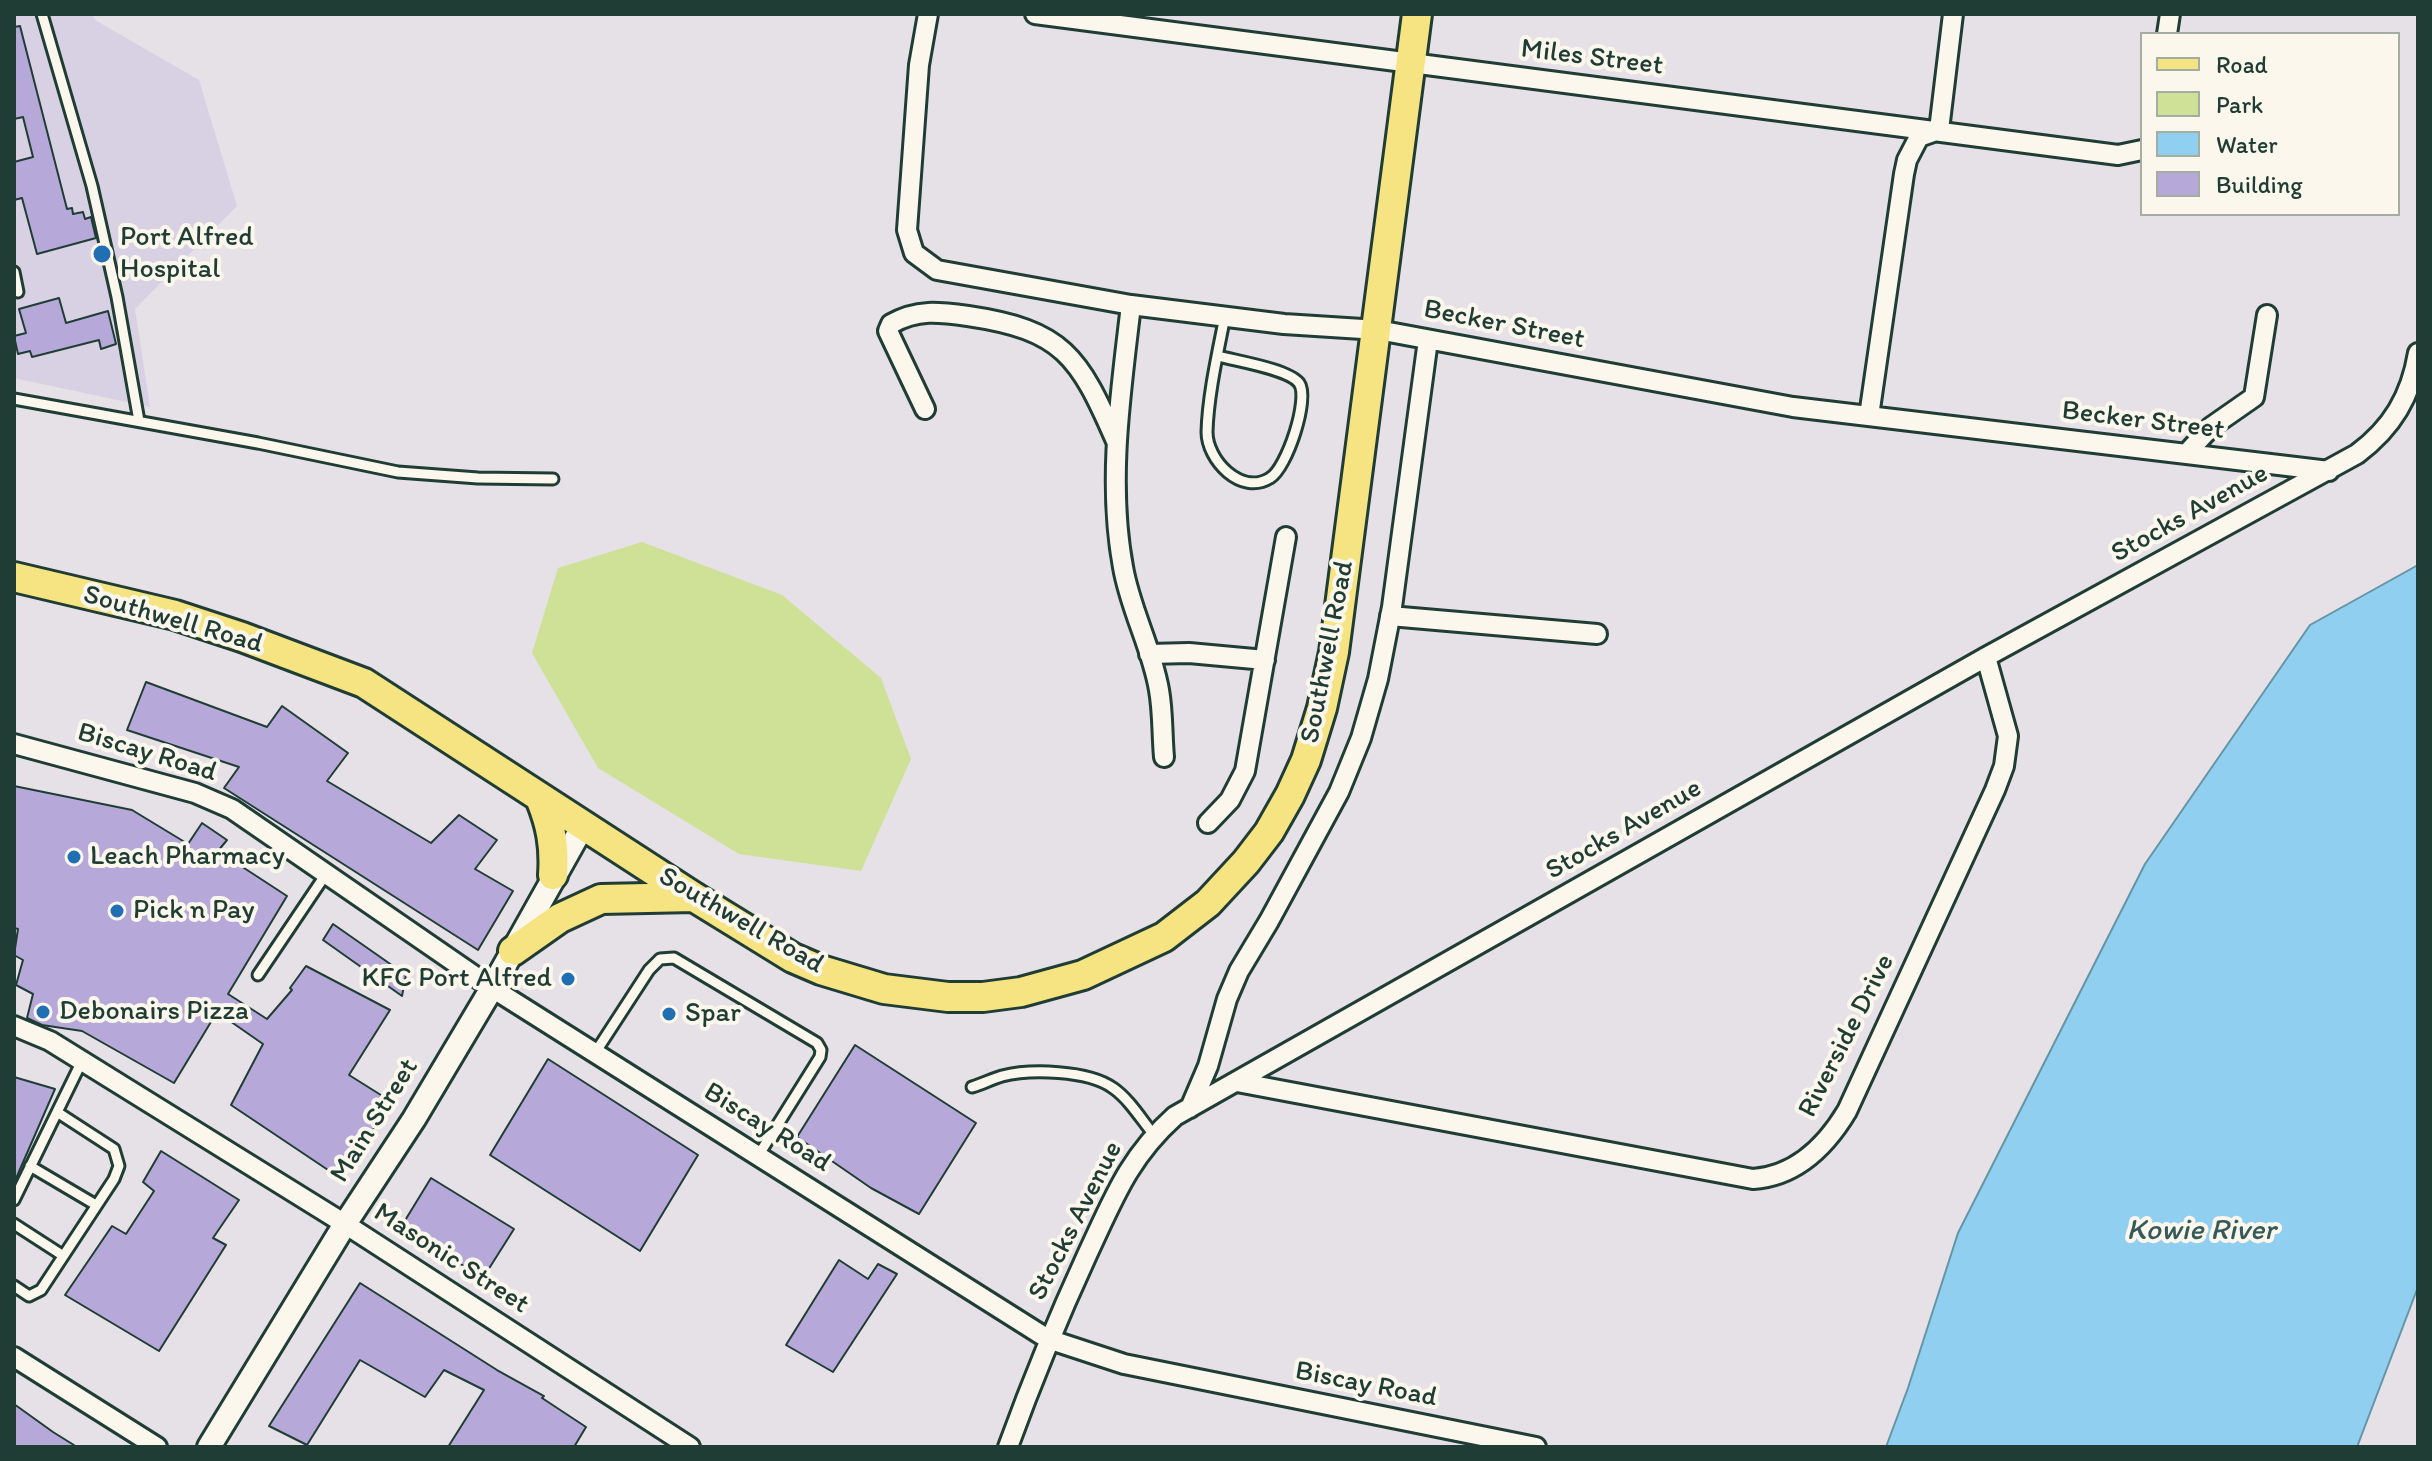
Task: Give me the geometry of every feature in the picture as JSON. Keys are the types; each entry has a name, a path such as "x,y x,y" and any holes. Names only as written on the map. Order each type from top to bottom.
{"main road":[{"name":"Southwell Road","path":"14,577 175,615 364,683 694,897 793,958 821,970 884,989 948,997 1021,992 1083,975 1164,937 1228,885 1269,832 1306,760 1322,708 1336,637 1417,14"},
{"path":"540,798 553,832 553,875"},
{"path":"513,951 560,918 601,899 694,897"}],"street":[{"name":"Becker Street","path":"928,14 919,65 907,230 914,253 937,270 1131,305 1284,324 1378,330 1778,404 2329,471"},
{"name":"Miles Street","path":"1035,14 2118,155 2140,150"},
{"path":"1869,416 1907,160 1919,137 1939,130 1953,14"},
{"path":"1131,305 1117,443 1122,564 1130,602 1159,691 1164,757"},
{"path":"925,409 888,331 891,324 914,313 931,311 998,320 1049,339 1062,348 1079,367 1117,443"},
{"path":"2186,454 2211,427 2254,397 2267,315"},
{"name":"Southwell Road","path":"1190,1108 1208,1066 1227,999 1239,971 1339,792 1356,752 1378,679 1390,616 1428,340"},
{"name":"Stocks Avenue","path":"1008,1447 1048,1339 1126,1172 1154,1135 1175,1116 1986,657 2329,471 2377,439 2391,423 2403,404 2418,353"},
{"path":"1208,823 1230,800 1245,771 1286,537"},
{"path":"1390,616 1597,634"},
{"path":"1149,654 1189,653 1265,660"},
{"name":"Riverside Drive","path":"1237,1082 1753,1179 1769,1178 1785,1172 1821,1147 1847,1111 1995,790 2004,766 2008,736 1986,657"},
{"name":"Biscay Road","path":"14,744 195,793 232,809 492,988 1048,1339 1124,1364 1536,1447"},
{"name":"Main Street","path":"209,1447 345,1224 414,1119 584,824"},
{"name":"Masonic Street","path":"14,1026 50,1041 345,1224 690,1447"},
{"path":"14,1357 157,1447"}],"lane":[{"path":"42,14 92,186 117,297 139,421"},
{"path":"14,272 18,292"},
{"path":"1218,356 1289,376 1301,386 1303,395 1291,447 1278,472 1263,481 1242,480 1230,475 1211,450 1207,431 1218,356 1225,316"},
{"path":"14,399 398,472 553,479"},
{"path":"258,975 326,874"},
{"path":"595,1053 649,970 660,959 674,958 817,1043 821,1050 820,1057 758,1156"},
{"path":"14,1200 82,1061"},
{"path":"972,1087 1001,1076 1024,1073 1051,1073 1100,1081 1126,1100 1154,1135"},
{"path":"14,1286 24,1293 35,1294 41,1290 114,1179 119,1166 114,1149 57,1112"},
{"path":"30,1166 96,1205"},
{"path":"14,1224 62,1255"}],"shaded area":[{"name":"Port Alfred Hospital","path":"14,14 92,14 95,20 199,80 237,206 135,309 150,407 14,378"}],"green space":[{"path":"642,542 782,595 881,678 911,759 861,871 739,854 598,768 532,653 558,568"}],"water":[{"name":"Kowie River","path":"2418,565 2418,1287 2357,1447 1886,1447 1958,1233 2145,864 2310,625"}],"building":[{"path":"20,26 67,209 72,208 73,214 83,212 85,219 91,217 96,238 37,254 22,198 14,200 14,162 33,157 23,117 14,119 14,27"},
{"path":"59,298 66,323 108,311 116,344 101,349 99,340 32,357 30,351 18,354 14,336 26,333 19,309"},
{"path":"146,682 267,727 282,706 348,753 327,781 431,843 459,815 497,840 475,869 513,891 478,950 224,788 239,767 127,730"},
{"path":"14,786 132,810 188,844 202,823 227,840 218,851 287,896 228,994 267,1019 292,990 290,988 306,966 390,1010 349,1075 392,1102 340,1178 231,1105 263,1044 217,1012 174,1083 82,1031 42,1025 27,1018 33,994 16,985 23,960 14,955 18,929 14,928"},
{"path":"333,924 406,975 402,996 323,940"},
{"path":"855,1045 976,1123 919,1214 871,1188 797,1137"},
{"path":"548,1059 698,1155 640,1251 490,1155"},
{"path":"14,1077 55,1089 14,1183"},
{"path":"161,1151 239,1200 213,1238 226,1245 159,1351 65,1295 112,1226 126,1234 154,1191 143,1182"},
{"path":"431,1178 514,1229 483,1278 401,1227"},
{"path":"839,1260 868,1279 878,1264 897,1274 833,1372 786,1345"},
{"path":"360,1283 497,1370 544,1396 542,1398 586,1427 574,1447 448,1447 484,1390 444,1370 425,1397 360,1360 307,1445 269,1426"},
{"path":"14,1404 53,1432 77,1447 14,1447"}],"place":[{"name":"Port Alfred Hospital","path":"102,254"},
{"name":"Leach Pharmacy","path":"74,857"},
{"name":"Pick n Pay","path":"117,911"},
{"name":"KFC Port Alfred","path":"568,979"},
{"name":"Debonairs Pizza","path":"43,1012"},
{"name":"Spar","path":"669,1014"}]}
